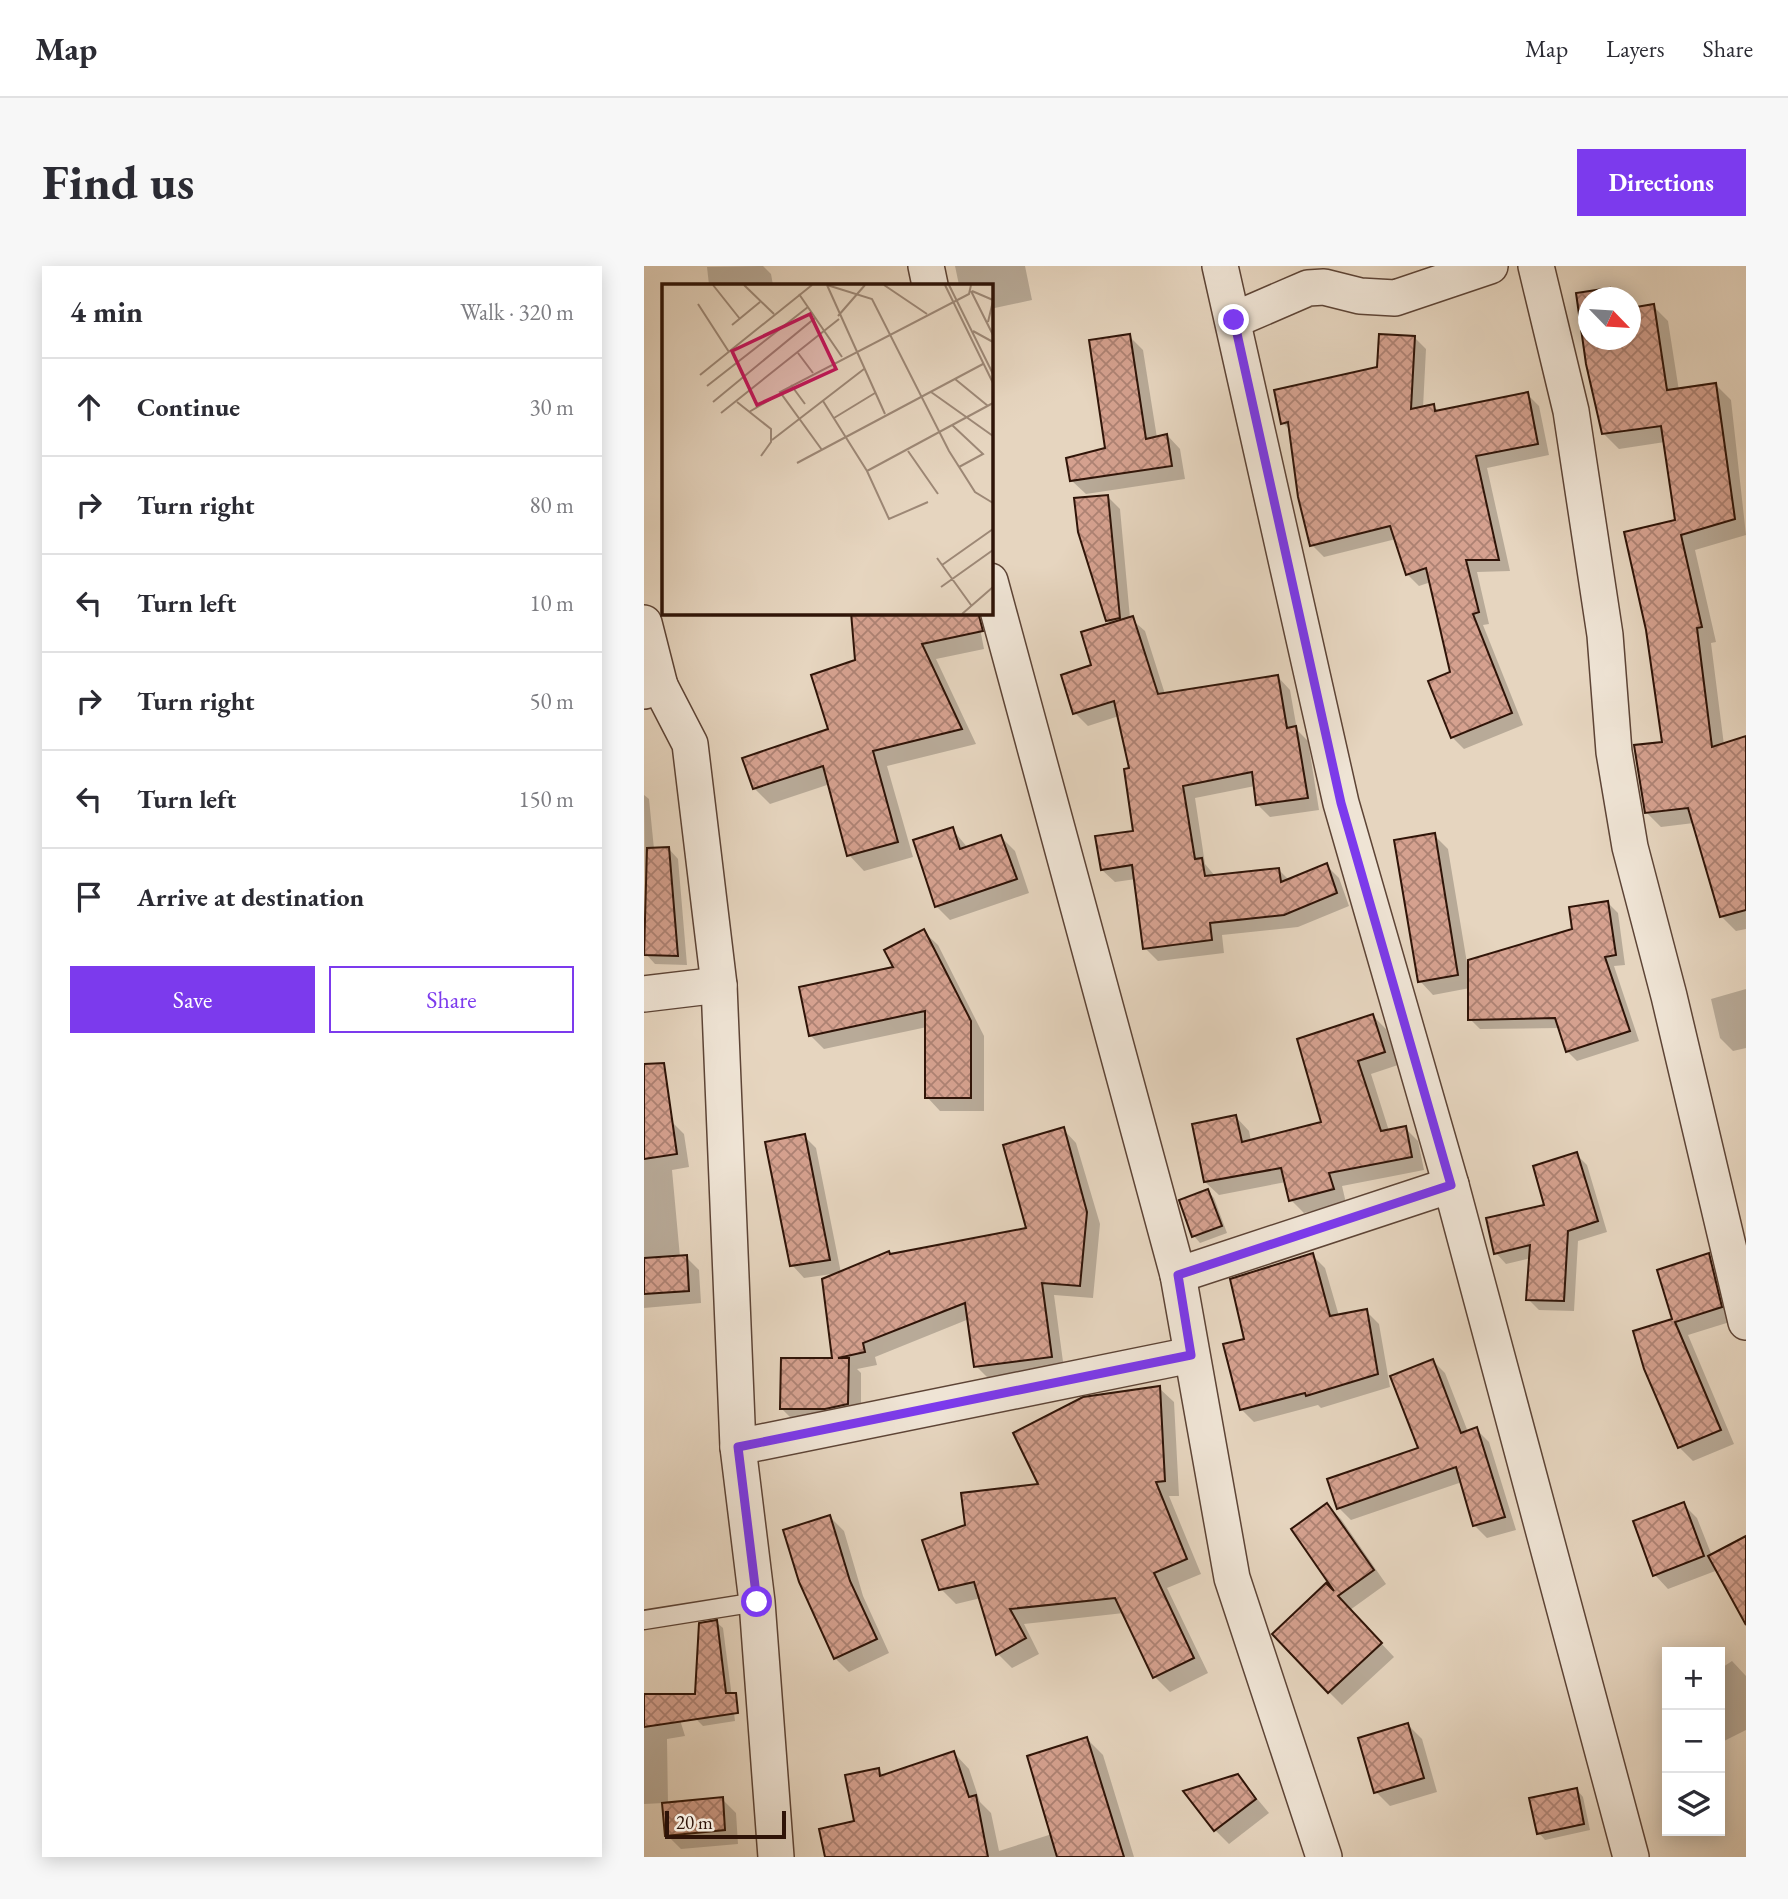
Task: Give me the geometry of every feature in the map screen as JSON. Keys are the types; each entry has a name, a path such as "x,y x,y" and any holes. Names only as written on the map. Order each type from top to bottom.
{"street":[{"path":"926,266 930,284"},
{"path":"1220,266 1341,803 1451,1185 1630,1857"},
{"path":"1234,320 1308,288 1324,287 1360,296 1395,298 1490,266"},
{"path":"1536,266 1571,411 1605,635 1614,752 1630,847 1672,1009 1746,1322"},
{"path":"992,588 1178,1275 1232,1578 1324,1857"},
{"path":"644,623 652,688 690,744 719,985 738,1447 757,1602 776,1857"},
{"path":"644,994 719,985"},
{"path":"1178,1275 1451,1185"},
{"path":"738,1447 1191,1355"}],"lane":[{"path":"644,1620 757,1602"}],"building":[{"path":"1654,304 1667,390 1716,383 1735,519 1681,535 1702,627 1697,628 1712,747 1746,736 1746,910 1720,917 1688,808 1645,813 1634,745 1662,742 1646,630 1624,532 1675,520 1661,426 1602,434 1584,350 1641,350 1641,306"},
{"path":"1130,334 1146,439 1167,434 1172,466 1070,481 1066,458 1105,448 1089,340"},
{"path":"1379,334 1415,336 1411,409 1434,404 1435,411 1528,392 1538,444 1476,456 1499,560 1466,560 1479,612 1473,614 1512,713 1451,738 1428,681 1450,672 1426,568 1406,575 1390,526 1310,546 1298,497 1288,422 1281,424 1274,390 1377,367"},
{"path":"1108,495 1120,618 1106,621 1078,532 1074,498"},
{"path":"851,614 979,614 983,631 922,644 962,729 873,751 898,842 847,856 823,766 753,789 742,758 828,729 811,675 855,660"},
{"path":"1133,616 1158,694 1278,675 1287,728 1296,726 1308,798 1256,805 1252,772 1183,786 1195,859 1202,858 1205,876 1279,868 1281,882 1327,863 1337,893 1284,915 1210,923 1212,940 1143,949 1132,865 1101,870 1095,836 1133,831 1124,769 1129,768 1114,701 1073,714 1061,675 1091,665 1081,632"},
{"path":"953,827 960,849 1001,835 1017,879 935,907 913,840"},
{"path":"1435,833 1458,975 1418,982 1394,840"},
{"path":"669,847 678,956 644,955 647,848"},
{"path":"1608,901 1616,955 1605,957 1630,1031 1566,1052 1555,1018 1468,1020 1468,960 1572,929 1569,907"},
{"path":"924,929 971,1021 971,1098 925,1098 925,1011 809,1036 799,987 893,967 884,950"},
{"path":"1373,1014 1385,1052 1358,1061 1381,1131 1406,1126 1412,1157 1329,1173 1334,1189 1289,1201 1281,1168 1204,1182 1192,1124 1236,1115 1242,1142 1321,1122 1297,1039"},
{"path":"664,1063 677,1154 644,1159 644,1064"},
{"path":"1064,1127 1087,1212 1080,1286 1042,1283 1052,1357 974,1367 965,1303 863,1343 865,1352 838,1358 849,1358 848,1404 825,1409 780,1409 781,1358 832,1358 822,1279 889,1251 890,1254 1026,1228 1003,1145"},
{"path":"805,1134 830,1260 790,1266 765,1142"},
{"path":"1577,1152 1598,1221 1568,1231 1564,1301 1526,1300 1530,1245 1494,1254 1486,1218 1544,1205 1533,1166"},
{"path":"1208,1189 1222,1226 1192,1237 1179,1200"},
{"path":"1313,1253 1330,1316 1367,1309 1378,1374 1306,1396 1305,1393 1240,1410 1223,1344 1244,1339 1230,1279"},
{"path":"1709,1253 1722,1307 1675,1322 1721,1430 1678,1448 1644,1369 1633,1331 1672,1319 1657,1270"},
{"path":"687,1255 689,1291 644,1294 644,1258"},
{"path":"1433,1359 1461,1433 1477,1427 1505,1517 1473,1526 1456,1467 1337,1509 1327,1479 1418,1448 1390,1376"},
{"path":"1160,1386 1165,1481 1156,1482 1187,1559 1154,1573 1194,1658 1153,1678 1115,1598 1010,1609 1026,1638 996,1655 974,1582 939,1590 922,1540 965,1525 961,1493 1038,1484 1013,1433 1083,1397"},
{"path":"1684,1502 1704,1556 1653,1576 1633,1521"},
{"path":"1327,1503 1374,1570 1338,1596 1382,1643 1328,1693 1272,1634 1326,1583 1334,1591 1291,1529"},
{"path":"830,1515 850,1581 877,1639 834,1659 799,1582 783,1530"},
{"path":"1746,1536 1746,1625 1708,1556"},
{"path":"717,1620 726,1693 736,1693 738,1713 644,1727 644,1694 695,1694 699,1623"},
{"path":"1408,1723 1424,1778 1374,1793 1358,1738"},
{"path":"1087,1737 1124,1857 1057,1857 1027,1756"},
{"path":"954,1751 969,1797 976,1795 988,1857 825,1857 819,1829 854,1821 845,1775 879,1768 880,1776"},
{"path":"1238,1774 1256,1799 1214,1831 1183,1791"},
{"path":"1577,1788 1584,1824 1537,1834 1529,1798"},
{"path":"723,1797 725,1830 665,1836 662,1803"}],"route":[{"path":"757,1602 738,1447 1191,1355 1178,1275 1451,1185 1341,803 1234,320"}]}
